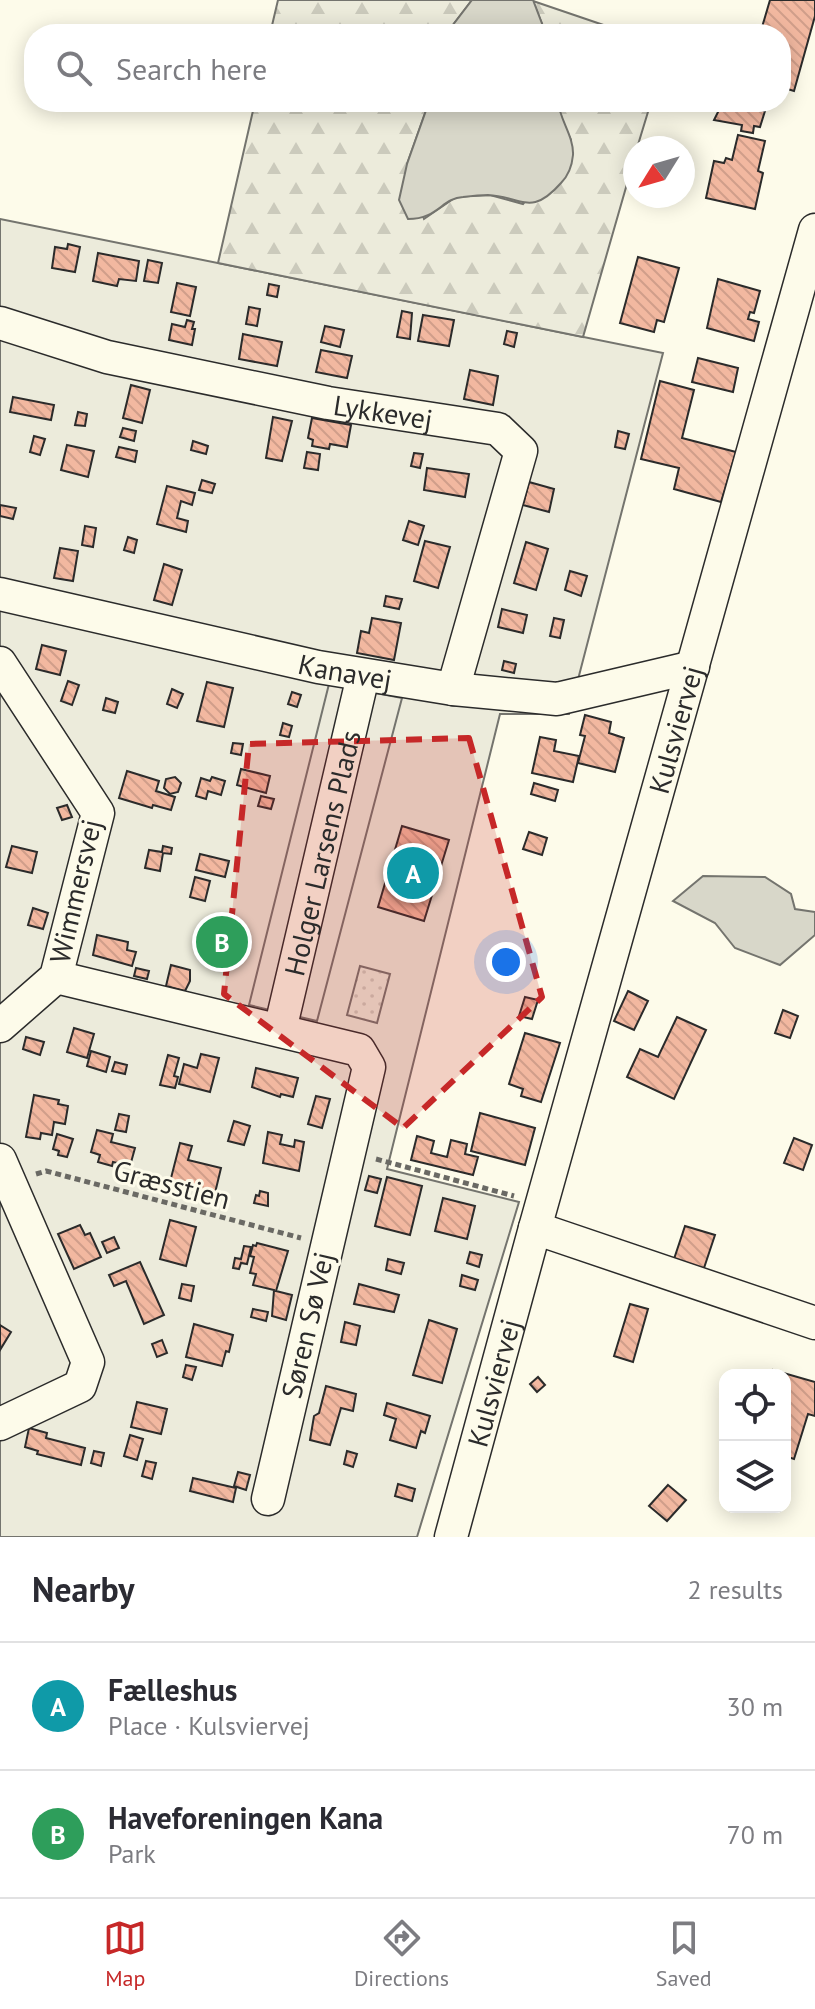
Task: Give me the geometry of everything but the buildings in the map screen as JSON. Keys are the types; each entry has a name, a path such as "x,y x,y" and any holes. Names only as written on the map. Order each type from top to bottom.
{"street":[{"name":"Kulsviervej","path":"451,1537 815,230"},
{"name":"Lykkevej","path":"0,323 122,360 328,403 498,429 521,451 453,689"},
{"name":"Kanavej","path":"0,594 363,676 453,689 557,699 693,667"},
{"name":"Wimmersvej","path":"0,663 98,813 56,977 0,1026"},
{"name":"Holger Larsens Plads","path":"280,1030 363,676"},
{"name":"Søren Sø Vej","path":"56,977 359,1050 369,1067 268,1499"},
{"path":"0,1424 80,1386 88,1362 4,1172"},
{"path":"538,1216 815,1323"}],"path":[{"path":"348,1151 538,1216"},
{"name":"Græsstien","path":"4,1172 46,1171 325,1245"}],"highlighted area":[{"path":"469,738 542,997 403,1128 224,994 249,744"}],"green space":[{"path":"278,0 472,0 454,24 272,24"},
{"path":"533,1 601,24 542,24"},
{"path":"253,112 425,112 407,164 424,219 456,197 490,195 523,204 571,140 559,112 648,112 641,136 623,136 623,198 583,337 218,263"},
{"path":"0,219 663,353 569,714 500,714 387,1169 519,1202 417,1537 0,1537"},
{"path":"360,966 390,974 377,1023 347,1015"}],"shaded area":[{"path":"472,0 533,0 542,24 454,24"},
{"path":"425,112 560,112 573,148 568,174 542,200 526,202 488,195 463,197 426,216 408,219 399,200 407,164"},
{"path":"329,684 402,698 317,1021 249,1005"},
{"path":"703,876 765,877 791,894 795,909 815,912 815,935 780,965 735,948 715,923 673,901"}],"place":[{"name":"Fælleshus","path":"413,873"},
{"name":"Haveforeningen Kana","path":"222,942"}]}
